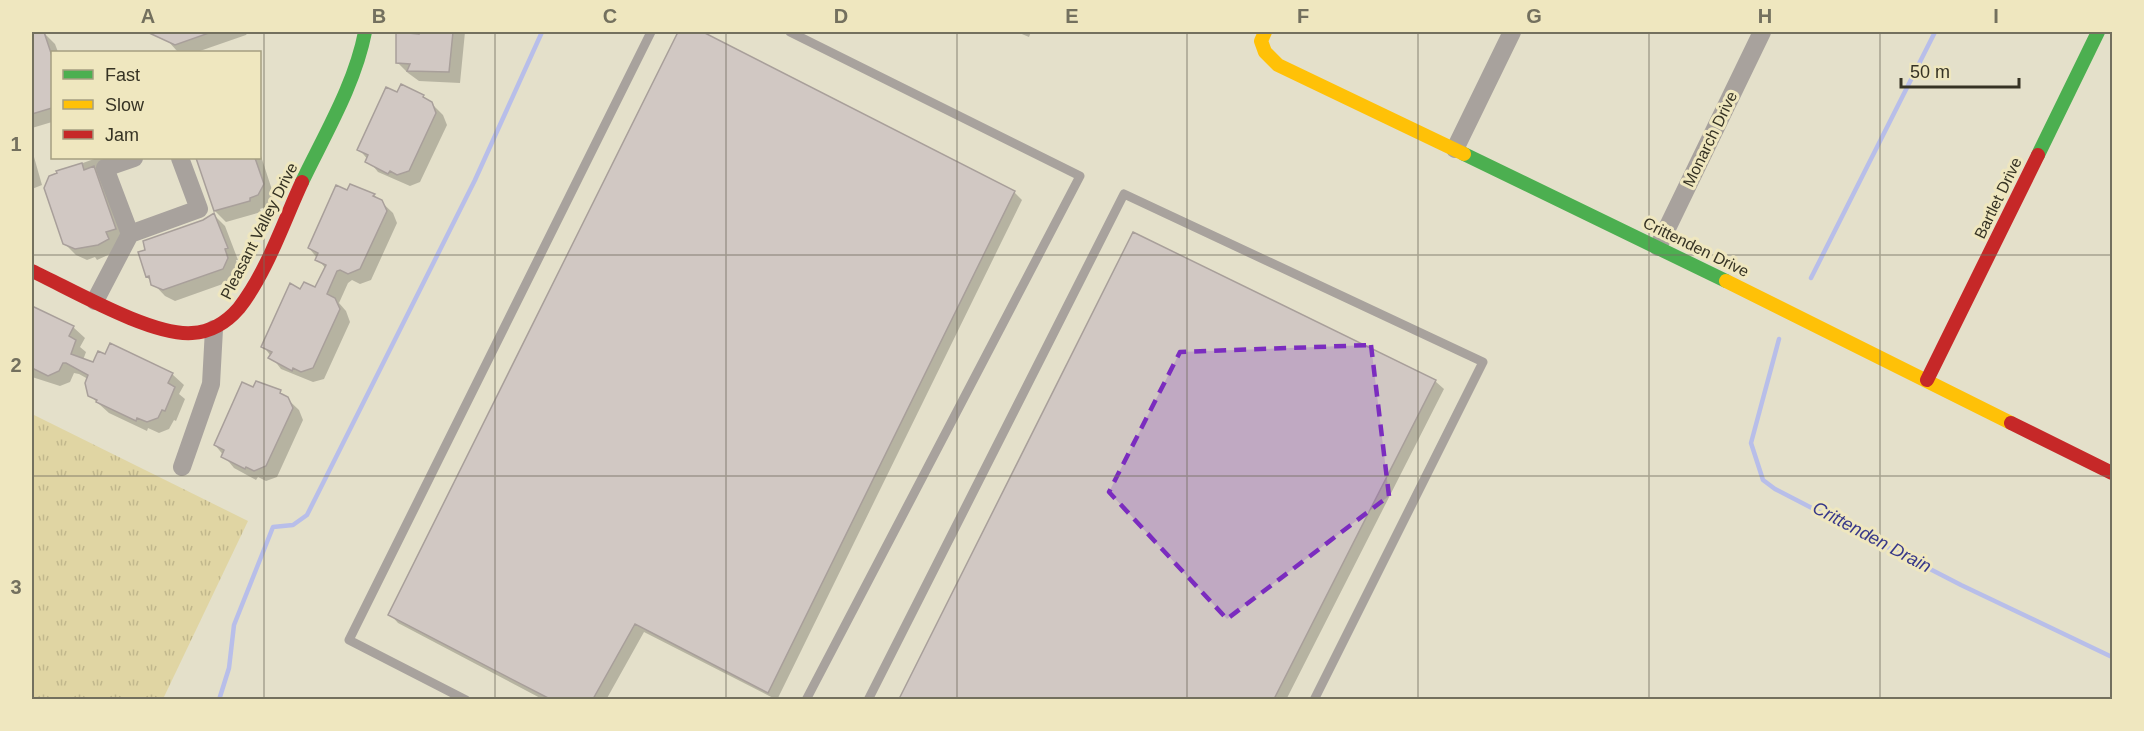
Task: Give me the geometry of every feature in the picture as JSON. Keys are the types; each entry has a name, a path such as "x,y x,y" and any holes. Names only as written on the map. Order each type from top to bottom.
{"street":[{"name":"Pleasant Valley Drive","path":"32,270 164,332 189,335 214,329 236,313 249,294 361,54 365,32"},
{"name":"Crittenden Drive","path":"1265,32 1261,41 1265,52 1278,65 1658,247 2112,473"},
{"path":"1455,149 1512,32"},
{"name":"Monarch Drive","path":"1658,247 1762,32"},
{"name":"Bartlet Drive","path":"1928,380 2098,32"},
{"path":"129,234 105,168 131,159"},
{"path":"95,301 129,234 199,208 180,159"},
{"path":"182,467 212,384 214,329"}],"lane":[{"path":"466,699 349,640 651,32"},
{"path":"790,32 1080,176 806,699"},
{"path":"868,699 1124,194 1483,362 1314,699"}],"highlighted area":[{"path":"1371,345 1389,496 1227,619 1109,492 1180,352"}],"green space":[{"path":"32,414 248,521 163,699 32,699"}],"building":[{"path":"32,32 44,32 51,53 51,108 32,114"},
{"path":"147,32 208,32 209,33 175,45"},
{"path":"396,32 419,34 419,32 453,32 449,72 407,71 410,64 396,63"},
{"path":"678,32 703,32 1015,191 768,693 635,624 593,699 550,699 388,615"},
{"path":"401,84 424,95 423,97 432,102 436,113 409,171 397,175 390,171 388,174 365,162 368,155 357,150 386,87 397,92"},
{"path":"196,159 255,159 264,184 258,195 250,198 250,201 214,211"},
{"path":"82,163 84,170 94,166 116,229 106,232 109,239 98,245 75,249 63,244 44,188 49,176 57,173 56,171"},
{"path":"350,184 375,194 373,196 382,200 387,211 360,269 348,274 337,271 327,294 335,298 340,309 313,368 301,372 293,368 292,371 268,358 272,352 261,347 290,283 300,289 304,282 315,287 326,265 315,260 318,253 308,248 336,185 347,190"},
{"path":"214,213 228,248 225,249 228,258 223,269 163,290 151,285 138,252 145,250 143,241 203,220"},
{"path":"1133,232 1436,380 1274,699 899,699"},
{"path":"32,306 74,326 69,336 76,340 71,354 93,362 98,351 105,354 110,343 173,373 168,383 175,387 165,411 162,410 158,418 147,422 137,418 136,421 88,396 85,383 88,375 66,363 63,363 59,371 48,376 32,368"},
{"path":"256,381 281,390 280,393 288,397 293,408 266,466 254,471 221,457 224,450 214,445 242,382 253,387"}],"waterway":[{"path":"219,700 229,668 234,625 273,527 293,525 307,515 475,180 542,32"},
{"name":"Crittenden Drain","path":"1811,278 1935,32"},
{"name":"Crittenden Drain","path":"1779,339 1751,443 1763,480 1775,489 1961,585 2112,657"}],"traffic: fast":[{"path":"302,182 347,90 365,32"},
{"path":"2038,155 2098,32"},
{"path":"1464,154 1726,281"}],"traffic: slow":[{"path":"1265,32 1261,41 1265,52 1278,65 1464,154"},
{"path":"1726,281 2011,423"}],"traffic: jam":[{"path":"1927,380 2038,155"},
{"path":"32,271 111,310 155,327 175,332 206,331 229,318 249,294 266,263 302,182"},
{"path":"2011,423 2112,473"}]}
